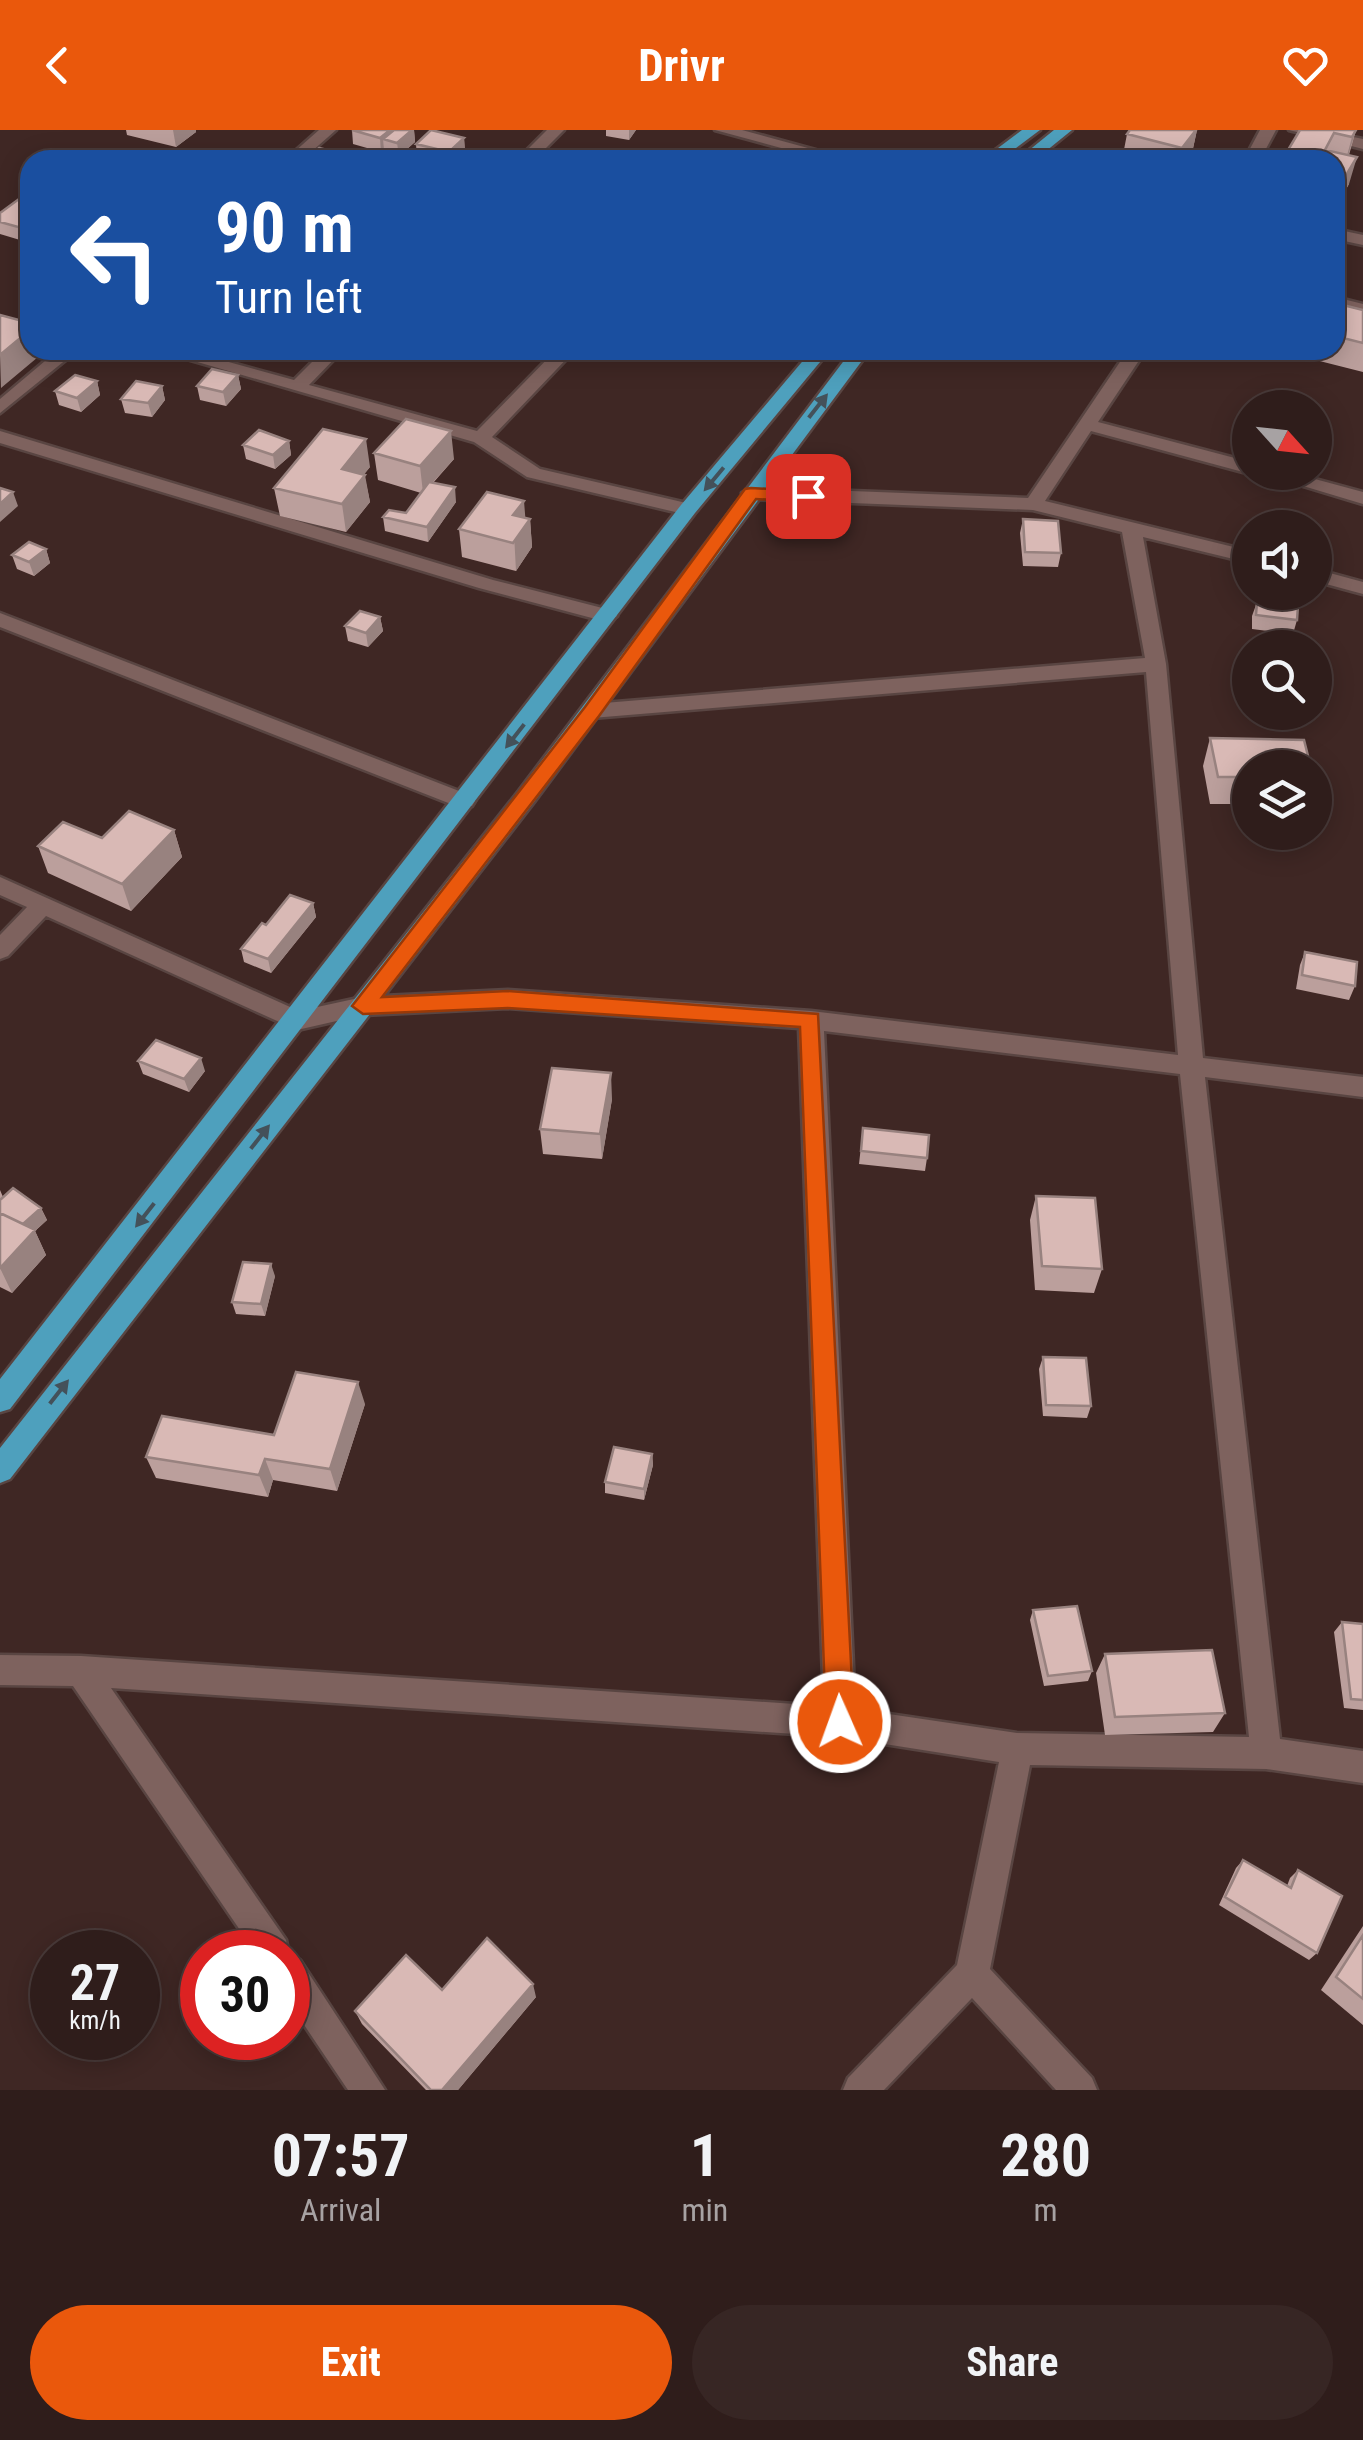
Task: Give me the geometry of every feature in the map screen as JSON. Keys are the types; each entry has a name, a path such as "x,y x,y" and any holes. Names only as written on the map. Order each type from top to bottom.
{"main road":[{"path":"1004,150 1032,130"},
{"path":"1038,150 1064,130"},
{"path":"0,1400 297,1021 688,509 813,360"},
{"path":"0,1470 592,712 853,360"}],"street":[{"path":"305,150 328,130"},
{"path":"535,150 556,130"},
{"path":"723,130 778,136 816,150"},
{"path":"1298,130 1363,144"},
{"path":"0,408 58,360"},
{"path":"202,360 481,438 534,473 688,509"},
{"path":"298,386 324,360"},
{"path":"481,438 556,360"},
{"path":"1033,504 1130,360"},
{"path":"1088,425 1232,463"},
{"path":"0,437 486,584 607,616"},
{"path":"1332,490 1363,498"},
{"path":"751,493 1033,504 1232,552"},
{"path":"1132,526 1156,664 1191,1066 1266,1753"},
{"path":"1332,580 1363,588"},
{"path":"0,620 464,801"},
{"path":"592,712 1156,664"},
{"path":"0,885 297,1021 363,1006 508,999 810,1020 1363,1087"},
{"path":"0,950 44,903"},
{"path":"810,1020 840,1722"},
{"path":"0,1670 80,1671 840,1722 1017,1749 1266,1753 1363,1767"},
{"path":"80,1671 259,1930"},
{"path":"860,2090 972,1974 1017,1749"},
{"path":"972,1974 1080,2090"},
{"path":"310,2004 368,2090"}],"building":[{"path":"352,130 390,130 380,138"},
{"path":"394,130 412,130 397,143 383,139"},
{"path":"431,130 464,138 451,150 416,144"},
{"path":"1130,130 1196,130 1182,148 1127,134"},
{"path":"1300,130 1356,130 1352,137 1334,133 1325,150 1288,150"},
{"path":"1345,154 1357,157 1345,177"},
{"path":"20,198 20,228 0,222 0,213"},
{"path":"1345,306 1363,310 1363,343 1345,338"},
{"path":"0,315 20,320 20,338 0,355"},
{"path":"212,369 238,375 223,392 197,386"},
{"path":"75,375 97,381 77,398 55,391"},
{"path":"136,381 162,386 148,403 121,399"},
{"path":"406,419 451,431 420,466 374,453"},
{"path":"323,429 366,439 342,469 365,475 342,504 274,488"},
{"path":"259,430 289,441 273,455 243,445"},
{"path":"429,482 455,487 427,527 383,517 389,510 406,513"},
{"path":"0,488 13,492 0,504"},
{"path":"487,492 524,501 513,515 530,519 513,543 459,529"},
{"path":"1023,519 1058,521 1061,553 1025,552"},
{"path":"29,542 46,549 29,562 12,555"},
{"path":"1256,610 1298,610 1297,620 1256,615"},
{"path":"360,611 380,617 366,633 345,626"},
{"path":"1210,738 1304,740 1306,750 1232,750 1232,777 1218,777"},
{"path":"129,811 174,830 122,884 38,846 63,822 102,838"},
{"path":"290,895 313,903 268,959 241,949 262,923 266,925"},
{"path":"1305,952 1357,962 1355,986 1302,975"},
{"path":"156,1040 201,1058 184,1079 138,1061"},
{"path":"552,1068 611,1073 600,1134 540,1129"},
{"path":"863,1128 929,1135 927,1158 861,1151"},
{"path":"13,1188 41,1208 23,1224 0,1213 0,1200"},
{"path":"1036,1196 1095,1198 1102,1269 1042,1266"},
{"path":"0,1213 35,1230 0,1268"},
{"path":"243,1262 271,1264 261,1304 232,1302"},
{"path":"1043,1357 1086,1358 1091,1406 1046,1405"},
{"path":"296,1372 358,1382 330,1469 265,1459 259,1475 146,1457 162,1416 274,1435"},
{"path":"614,1447 652,1454 644,1489 605,1482"},
{"path":"1077,1606 1092,1671 1048,1676 1033,1610"},
{"path":"1342,1622 1363,1624 1363,1700 1351,1699"},
{"path":"1212,1650 1225,1713 1115,1717 1105,1654"},
{"path":"1243,1860 1291,1888 1298,1870 1342,1896 1317,1953 1225,1897"},
{"path":"1363,1935 1363,1999 1336,1977"},
{"path":"487,1938 533,1984 442,2090 431,2090 355,2011 406,1955 442,1990"}],"route":[{"path":"808,496 751,493 592,712 363,1006 508,999 810,1020 840,1722"}]}
